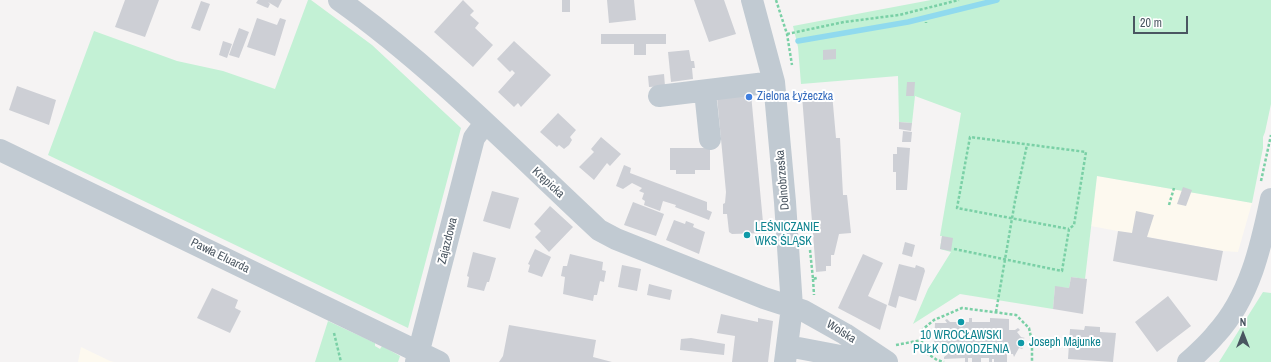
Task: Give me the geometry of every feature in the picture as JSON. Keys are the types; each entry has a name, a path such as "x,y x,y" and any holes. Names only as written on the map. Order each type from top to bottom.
{"street":[{"name":"Krępicka","path":"339,0 408,53 599,230 616,239 670,261 764,298 792,307"},
{"name":"Dolnobrzeska","path":"752,0 774,82 792,307 787,354"},
{"path":"659,96 774,82"},
{"path":"705,91 710,139"},
{"name":"Zajazdowa","path":"418,357 474,138 485,123"},
{"name":"Pawła Eluarda","path":"0,150 339,314 418,357 439,362"},
{"path":"1188,362 1217,333 1231,314 1251,277 1266,243 1271,199"},
{"name":"Wolska","path":"792,307 834,327 887,362"},
{"name":"Wolska","path":"787,354 872,362"}],"path":[{"path":"787,34 816,27 899,15 959,0"},
{"path":"954,249 1062,271 1069,229 1074,225 1086,152 970,137 957,208 1069,229"},
{"path":"996,312 1012,218 1028,145"},
{"path":"1169,205 1174,188"},
{"path":"810,253 813,278 816,278"},
{"path":"944,362 937,360 922,350 923,329 934,320 962,308 1016,315 1029,328 1032,342 1032,362"},
{"path":"339,314 332,328 342,362"},
{"path":"901,343 922,340"}],"shaded area":[{"path":"1097,176 1252,203 1238,252 1223,251 1091,226"},
{"path":"81,347 110,361 114,362 78,362"}],"green space":[{"path":"308,0 311,0 372,45 461,128 408,328 48,155 94,31 177,61 223,71 275,89"},
{"path":"931,0 1271,0 1271,104 1263,137 1263,148 1252,203 1097,176 1085,279 1071,277 1069,288 1055,287 1053,309 960,294 913,324 928,289 951,252 940,249 942,236 940,236 961,113 915,96 912,123 899,122 898,76 801,84 798,47 793,26"},
{"path":"1263,292 1271,293 1271,362 1219,362"},
{"path":"328,321 375,343 375,346 380,349 382,346 400,356 398,362 315,362"}],"building":[{"path":"125,0 159,0 145,37 115,27"},
{"path":"258,0 282,0 278,8 268,2 270,4 268,8 256,3"},
{"path":"463,0 474,11 470,15 479,23 475,28 493,45 473,67 434,32"},
{"path":"562,0 570,0 570,12 562,12"},
{"path":"607,0 634,0 636,20 609,23"},
{"path":"694,0 724,0 736,34 709,42"},
{"path":"201,1 210,4 200,31 191,28"},
{"path":"257,18 277,25 280,18 286,20 275,56 247,47"},
{"path":"239,28 249,32 239,58 229,55"},
{"path":"601,34 666,34 666,44 646,44 646,55 634,55 634,44 601,44"},
{"path":"223,41 232,44 227,58 219,55"},
{"path":"514,41 551,75 521,107 518,103 514,107 498,92 515,73 512,70 510,72 497,59"},
{"path":"836,49 836,59 823,60 823,50"},
{"path":"689,50 691,61 694,61 695,68 692,68 693,79 671,82 668,52"},
{"path":"664,74 665,86 649,87 648,76"},
{"path":"907,82 915,82 914,96 906,96"},
{"path":"17,86 56,100 49,125 9,110"},
{"path":"832,93 836,138 840,138 843,195 847,195 851,233 839,234 834,255 831,255 831,266 826,266 826,271 816,272 802,96"},
{"path":"751,94 764,233 732,234 729,232 727,214 723,214 723,204 725,203 726,192 717,97"},
{"path":"558,113 576,130 570,137 572,140 569,145 564,149 559,145 557,147 540,132"},
{"path":"899,122 912,123 911,131 899,129"},
{"path":"903,131 912,132 911,142 902,142"},
{"path":"601,137 621,154 610,166 607,163 594,180 579,167 594,152 591,149"},
{"path":"897,147 910,148 907,190 896,190 896,172 893,172 893,154 897,154"},
{"path":"670,148 710,148 710,170 695,170 695,174 676,174 676,170 670,170"},
{"path":"624,165 631,168 630,173 707,202 707,210 712,212 709,220 675,207 676,205 663,201 660,211 644,205 645,201 642,199 644,193 639,191 642,188 632,183 623,189 616,186"},
{"path":"1183,187 1192,190 1186,206 1177,204"},
{"path":"492,191 519,198 510,229 483,221"},
{"path":"633,202 664,214 656,236 624,225"},
{"path":"550,206 573,227 549,252 535,237 541,231 534,224"},
{"path":"1136,211 1154,215 1147,237 1223,251 1217,281 1113,261 1118,231 1132,233"},
{"path":"674,220 685,224 686,221 694,224 693,227 705,232 699,254 666,240"},
{"path":"942,236 953,238 951,251 940,249"},
{"path":"905,242 915,245 912,257 902,254"},
{"path":"535,249 551,257 542,277 528,272 530,265 528,264"},
{"path":"473,252 496,258 489,282 487,282 484,291 467,287 469,277 467,276"},
{"path":"570,254 603,262 602,270 606,271 604,282 600,281 597,295 594,295 593,301 563,294 565,277 561,276 563,266 567,266"},
{"path":"863,254 883,263 868,296 887,305 880,330 838,308"},
{"path":"899,264 915,268 916,265 924,268 925,271 916,301 899,296 896,308 888,305"},
{"path":"622,265 641,269 637,291 618,287"},
{"path":"1071,277 1087,279 1083,314 1053,309 1055,286 1069,288"},
{"path":"649,284 672,290 670,300 647,295"},
{"path":"212,288 238,300 235,308 241,311 230,333 197,318"},
{"path":"1168,296 1191,326 1157,352 1135,322"},
{"path":"721,314 758,322 758,318 773,321 768,362 732,362 735,336 717,333"},
{"path":"969,318 972,318 972,322 990,322 990,318 1009,319 1009,330 1015,330 1018,328 1020,330 1017,332 1021,337 1025,338 1021,339 1020,346 1023,348 1019,348 1014,357 1013,354 1007,354 1007,362 994,362 994,359 992,359 992,362 989,362 989,358 981,358 981,362 972,362 972,358 968,358 968,362 965,362 965,358 944,359 944,357 948,354 947,347 945,347 945,345 934,345 935,323 947,323 945,320 947,319 950,322 969,322"},
{"path":"509,325 596,340 593,357 612,362 499,362 503,356"},
{"path":"1085,326 1100,327 1100,332 1116,333 1113,362 1068,359 1070,329 1084,330"},
{"path":"691,338 725,344 724,355 680,350 681,339"}],"waterway":[{"path":"798,41 908,22 997,0"}],"place":[{"name":"Zielona Łyżeczka","path":"749,97"},
{"name":"LEŚNICZANIE WKS ŚLĄSK","path":"747,235"},
{"name":"10 WROCŁAWSKI PUŁK DOWODZENIA","path":"961,322"},
{"name":"Joseph Majunke","path":"1021,343"}]}
